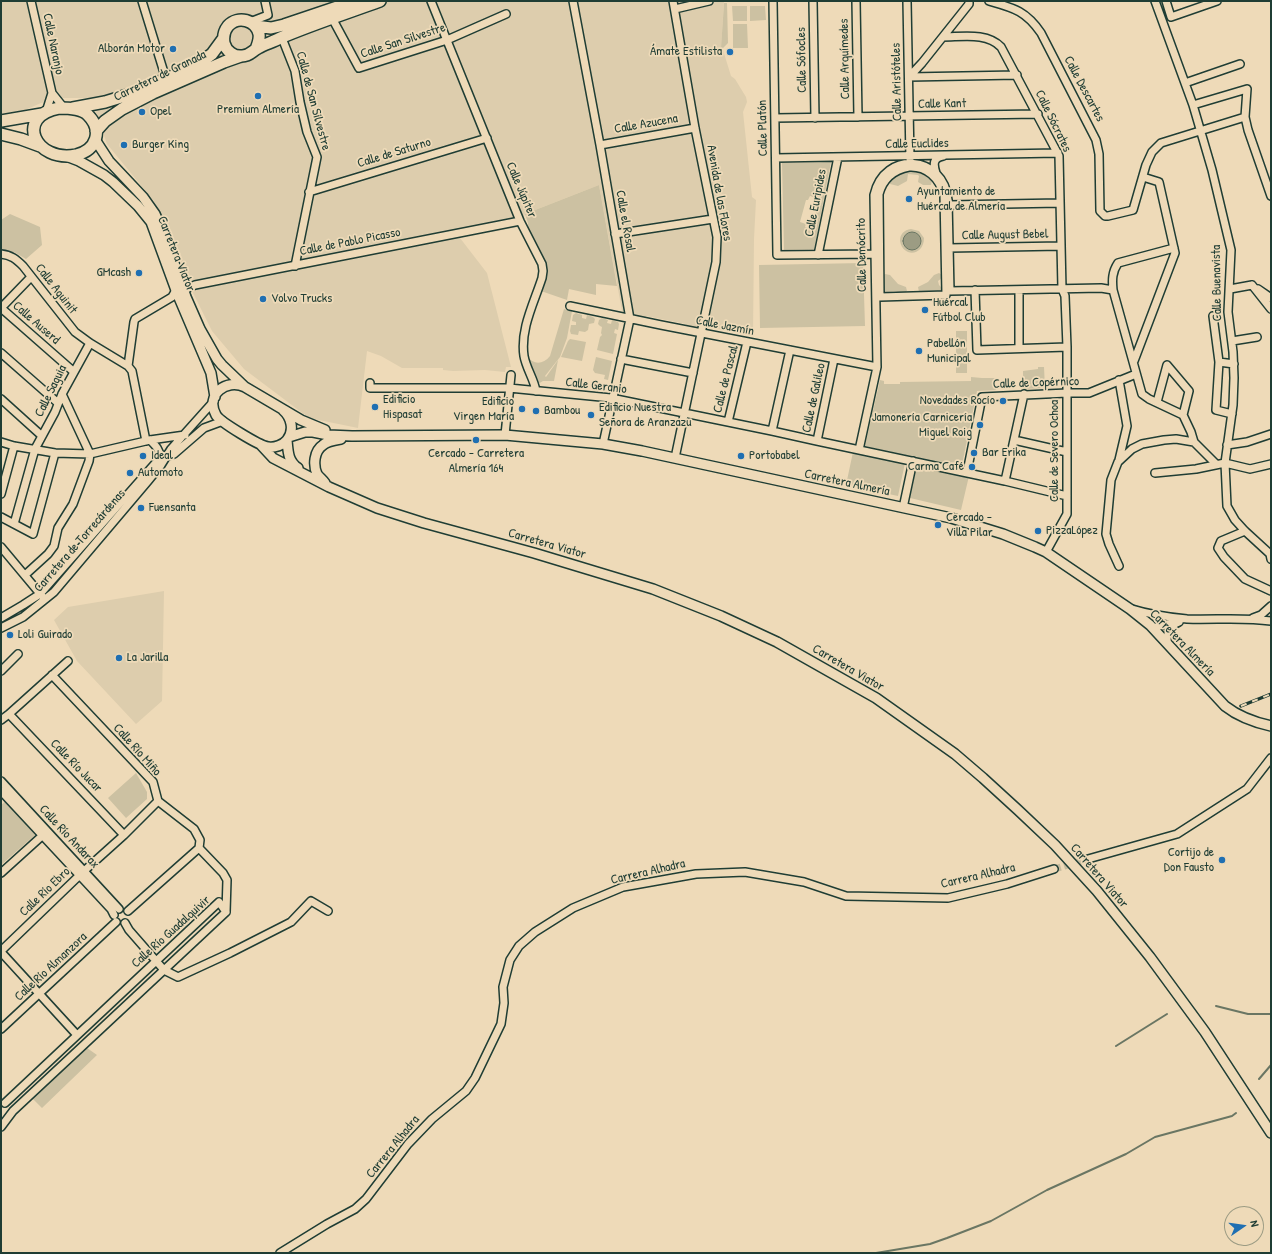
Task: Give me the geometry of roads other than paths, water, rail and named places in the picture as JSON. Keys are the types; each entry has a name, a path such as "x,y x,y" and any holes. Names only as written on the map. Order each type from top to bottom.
{"highway":[{"path":"354,1 329,15 256,49 248,55 241,56 232,54 225,46 223,39 224,32 228,26 234,22 244,20 252,24 271,28 329,15 380,1"},
{"path":"252,24 259,35 259,42 256,49"},
{"name":"Carretera de Granada","path":"67,108 105,102 131,94 194,67 203,62 212,54 223,39"},
{"name":"Carretera de Granada","path":"96,136 105,121 122,109 153,93 241,56"},
{"path":"1,134 40,146 48,152 66,156 86,151 96,136 94,122 87,114 77,109 51,109 44,113 36,122 34,133 40,146"},
{"path":"1,121 44,113"}],"main road":[{"name":"Carretera Viator","path":"96,136 110,162 143,198 155,214 163,232 180,290 200,329 222,366 245,387 282,410 318,427 352,436"},
{"name":"Carretera Viator","path":"66,156 79,161 104,175 124,191 151,222 180,290 211,373 214,411 223,421"},
{"path":"214,399 220,389 228,385 237,384 245,387"},
{"path":"223,421 260,444 273,447 282,445 288,439 292,430 291,421 282,410"},
{"path":"288,439 305,432 352,436"},
{"name":"Carretera Almería","path":"352,436 505,435 603,444 675,458 952,518 1003,534 1046,552 1130,609 1152,626 1225,706 1242,718 1271,726"},
{"path":"329,487 318,475 315,465 315,457 318,450 323,444 330,441 352,436"},
{"path":"288,439 289,456 292,464 310,478"},
{"name":"Carretera Viator","path":"260,444 273,458 310,478 377,508 652,589 721,616 777,642 876,698 955,754 983,778 1054,845 1097,891 1150,957 1205,1032 1271,1133"}],"street":[{"name":"Calle Naranjo","path":"32,1 52,93 67,108"},
{"path":"142,1 166,79"},
{"path":"252,24 268,15 265,1"},
{"name":"Calle Júpiter","path":"431,1 520,221 542,264 542,278 526,324 524,348 524,358 535,384 536,391"},
{"name":"Calle el Rosal","path":"573,1 630,319 603,444"},
{"name":"Avenida de las Flores","path":"673,1 695,128 717,237 716,262 675,458"},
{"path":"675,9 709,1"},
{"name":"Calle Platón","path":"773,1 777,255 818,255"},
{"name":"Calle Sófocles","path":"813,1 815,118"},
{"name":"Calle Arquímedes","path":"856,1 858,117"},
{"name":"Calle Aristóteles","path":"907,1 910,159"},
{"path":"909,77 922,64 969,4 969,1"},
{"name":"Calle Descartes","path":"989,1 1012,8 1025,14 1031,19 1041,33 1096,140 1099,154 1100,211 1103,215 1108,216 1133,210 1143,177"},
{"name":"Calle Buenavista","path":"1155,1 1193,105 1212,170 1231,250 1228,312 1232,341 1234,378 1232,414 1225,463 1227,506 1235,520 1271,555"},
{"path":"1166,1 1171,17 1217,1"},
{"name":"Calle San Silvestre","path":"329,15 359,68 447,40 506,14"},
{"name":"Calle Sócrates","path":"943,37 984,37 995,41 1003,50 1058,153 1062,289 1065,296 1067,347 1067,393"},
{"name":"Calle de San Silvestre","path":"282,38 295,70 307,132 317,157 295,266"},
{"path":"1185,83 1240,64"},
{"path":"909,77 1017,75"},
{"path":"1193,105 1247,89 1245,117 1248,130 1270,187 1271,196"},
{"name":"Calle Naranjo","path":"44,113 52,93"},
{"name":"Calle Kant","path":"775,118 1038,114"},
{"path":"1134,361 1176,253 1159,182 1143,177 1146,165 1152,152 1161,143 1245,117"},
{"name":"Calle Azucena","path":"600,145 695,128"},
{"name":"Calle de Saturno","path":"309,192 487,138"},
{"name":"Calle Euclides","path":"776,158 875,156 910,159 945,155 1058,153"},
{"path":"936,173 934,162 938,157 945,155"},
{"path":"875,156 882,158 886,162 887,168 885,174"},
{"name":"Calle Euripides","path":"818,255 838,157"},
{"path":"885,174 895,166 910,159 925,166 940,177 946,188 949,205 950,291 1101,288 1113,290"},
{"path":"909,167 918,167 923,169 936,178 944,195 946,295 880,297 878,198 880,189 890,175 897,171 909,167"},
{"name":"Calle Demócrito","path":"859,450 877,367 874,195 878,183 885,174"},
{"path":"949,205 1060,203"},
{"path":"615,234 713,219"},
{"name":"Calle de Pablo Picasso","path":"180,290 195,285 520,221"},
{"name":"Calle August Bebel","path":"949,248 1061,246"},
{"path":"1174,248 1118,263 1112,275 1113,290 1142,394 1183,415 1194,442 1216,464"},
{"name":"Calle Aguinit","path":"1,254 9,255 15,258 23,266 75,332 128,366"},
{"path":"818,255 874,254"},
{"path":"1,308 31,277"},
{"path":"1252,284 1271,309"},
{"path":"1230,289 1252,284 1271,298"},
{"path":"1,618 23,605 42,597 88,540 159,459 163,458 157,446 148,440 132,371 128,366 135,319 180,290"},
{"path":"975,290 977,350 1067,347"},
{"path":"1019,290 1019,348"},
{"name":"Calle Jazmín","path":"570,306 877,367"},
{"name":"Calle Auserd","path":"1,308 74,372"},
{"path":"1213,316 1219,362 1216,410 1232,414"},
{"path":"1232,341 1257,337"},
{"name":"Calle de Pascal","path":"728,422 747,342"},
{"name":"Calle Saguia","path":"14,524 35,449 55,412 62,394 90,343"},
{"path":"772,431 790,350"},
{"path":"1,353 58,403"},
{"path":"621,359 693,373"},
{"name":"Calle de Galileo","path":"817,441 834,359"},
{"path":"1219,362 1234,364"},
{"path":"1157,402 1167,365 1189,391 1183,415"},
{"name":"Calle de Copérnico","path":"966,472 982,397 1024,394 1088,393 1136,374"},
{"path":"505,435 511,375"},
{"path":"1119,380 1127,426 1118,462 1111,480 1106,534 1119,566"},
{"name":"Calle Geranio","path":"370,383 370,388 509,388 613,398 913,462 1005,480 1067,496"},
{"name":"Calle de Severo Ochoa","path":"1046,552 1067,514 1067,393"},
{"path":"25,575 48,554 54,546 58,528 73,504 89,461 90,454 62,394"},
{"path":"1005,480 1024,394"},
{"path":"1,399 42,436"},
{"name":"Carretera de Torrecárdenas","path":"1,628 23,617 42,597 54,592 161,465 163,458 214,399"},
{"name":"Carretera de Torrecárdenas","path":"163,458 174,454 204,428 223,421"},
{"path":"1,442 14,446 55,453 90,454 148,440 185,434"},
{"path":"1227,445 1248,442 1271,434"},
{"path":"1118,462 1132,449 1151,442 1176,439 1194,442"},
{"path":"1014,440 1067,452"},
{"path":"1,494 14,446"},
{"path":"1,517 33,534 55,453"},
{"path":"903,508 913,462"},
{"path":"1155,473 1196,469 1225,463 1250,469 1271,464"},
{"path":"1245,531 1221,542 1218,548 1224,557 1245,579 1271,591"},
{"path":"88,540 94,544"},
{"path":"1,547 42,597"},
{"path":"1253,618 1271,606"},
{"path":"1130,609 1156,616 1188,619 1253,618 1271,621"},
{"path":"1152,626 1156,620 1168,617"},
{"path":"1152,626 1188,619"},
{"path":"1167,642 1169,629 1175,624 1188,619"},
{"path":"1,671 18,654"},
{"path":"1,721 68,661"},
{"name":"Calle Río Miño","path":"52,675 153,782 158,801"},
{"name":"Calle Río Jucar","path":"10,714 124,835"},
{"path":"1088,859 1177,834 1247,789 1271,758"},
{"name":"Calle Río Andarax","path":"1,781 117,915"},
{"name":"Calle Río Andarax","path":"2,794 82,873"},
{"path":"158,801 194,829 200,844 227,880 226,912"},
{"name":"Calle Río Ebro","path":"1,952 158,801"},
{"path":"1,873 43,835"},
{"path":"128,911 200,844"},
{"name":"Carrera Alhadra","path":"280,1253 327,1224 355,1209 366,1199 408,1144 432,1119 466,1091 475,1078 501,1024 504,1003 503,987 510,960 519,946 535,932 573,908 623,887 696,874 745,872 804,882 846,896 948,898 1008,884 1054,869"},
{"path":"126,923 129,930 164,970 178,977 291,922 311,901 328,911"},
{"name":"Calle Río Guadalquivir","path":"1,1127 12,1111 226,912 219,902 77,1035 3,1101"},
{"path":"123,909 128,911 130,918 126,923 121,924 117,915 123,909"},
{"name":"Calle Río Almanzora","path":"1,1029 39,995 117,915"},
{"path":"1,952 77,1035"},
{"path":"3,1101 12,1111"}],"waterway":[{"path":"1216,1006 1248,1014 1271,1014"},
{"path":"1116,1046 1167,1014"},
{"path":"1259,1079 1271,1065"},
{"path":"876,1253 930,1244 991,1221 1047,1190 1126,1154 1155,1137 1232,1116 1236,1113"}],"tunnel":[{"path":"1054,869 1088,859"}],"railway":[{"path":"1241,706 1271,694"}],"place":[{"name":"Alborán Motor","path":"173,49"},
{"name":"Ámate Estilista","path":"730,52"},
{"name":"Premium Almería","path":"258,96"},
{"name":"Opel","path":"142,112"},
{"name":"Burger King","path":"124,145"},
{"name":"Ayuntamiento de Huércal de Almería","path":"909,199"},
{"name":"GMcash","path":"139,273"},
{"name":"Volvo Trucks","path":"263,299"},
{"name":"Huércal Fútbol Club","path":"925,310"},
{"name":"Pabellón Municipal","path":"919,351"},
{"name":"Novedades Rocío","path":"1003,401"},
{"name":"Edificio Hispasat","path":"375,407"},
{"name":"Edificio Virgen María","path":"522,409"},
{"name":"Bambou","path":"536,411"},
{"name":"Edificio Nuestra Señora de Aranzazu","path":"591,415"},
{"name":"Jamonería Carnicería Miguel Roig","path":"980,425"},
{"name":"Cercado - Carretera Almería 164","path":"476,440"},
{"name":"Bar Erika","path":"974,453"},
{"name":"Ideal","path":"143,456"},
{"name":"Portobabel","path":"741,456"},
{"name":"Carma Café","path":"972,467"},
{"name":"Automoto","path":"130,473"},
{"name":"Fuensanta","path":"141,508"},
{"name":"Cercado - Villa Pilar","path":"938,525"},
{"name":"PizzaLópez","path":"1038,531"},
{"name":"Loli Guirado","path":"10,635"},
{"name":"La Jarilla","path":"119,658"},
{"name":"Cortijo de Don Fausto","path":"1222,860"}]}
